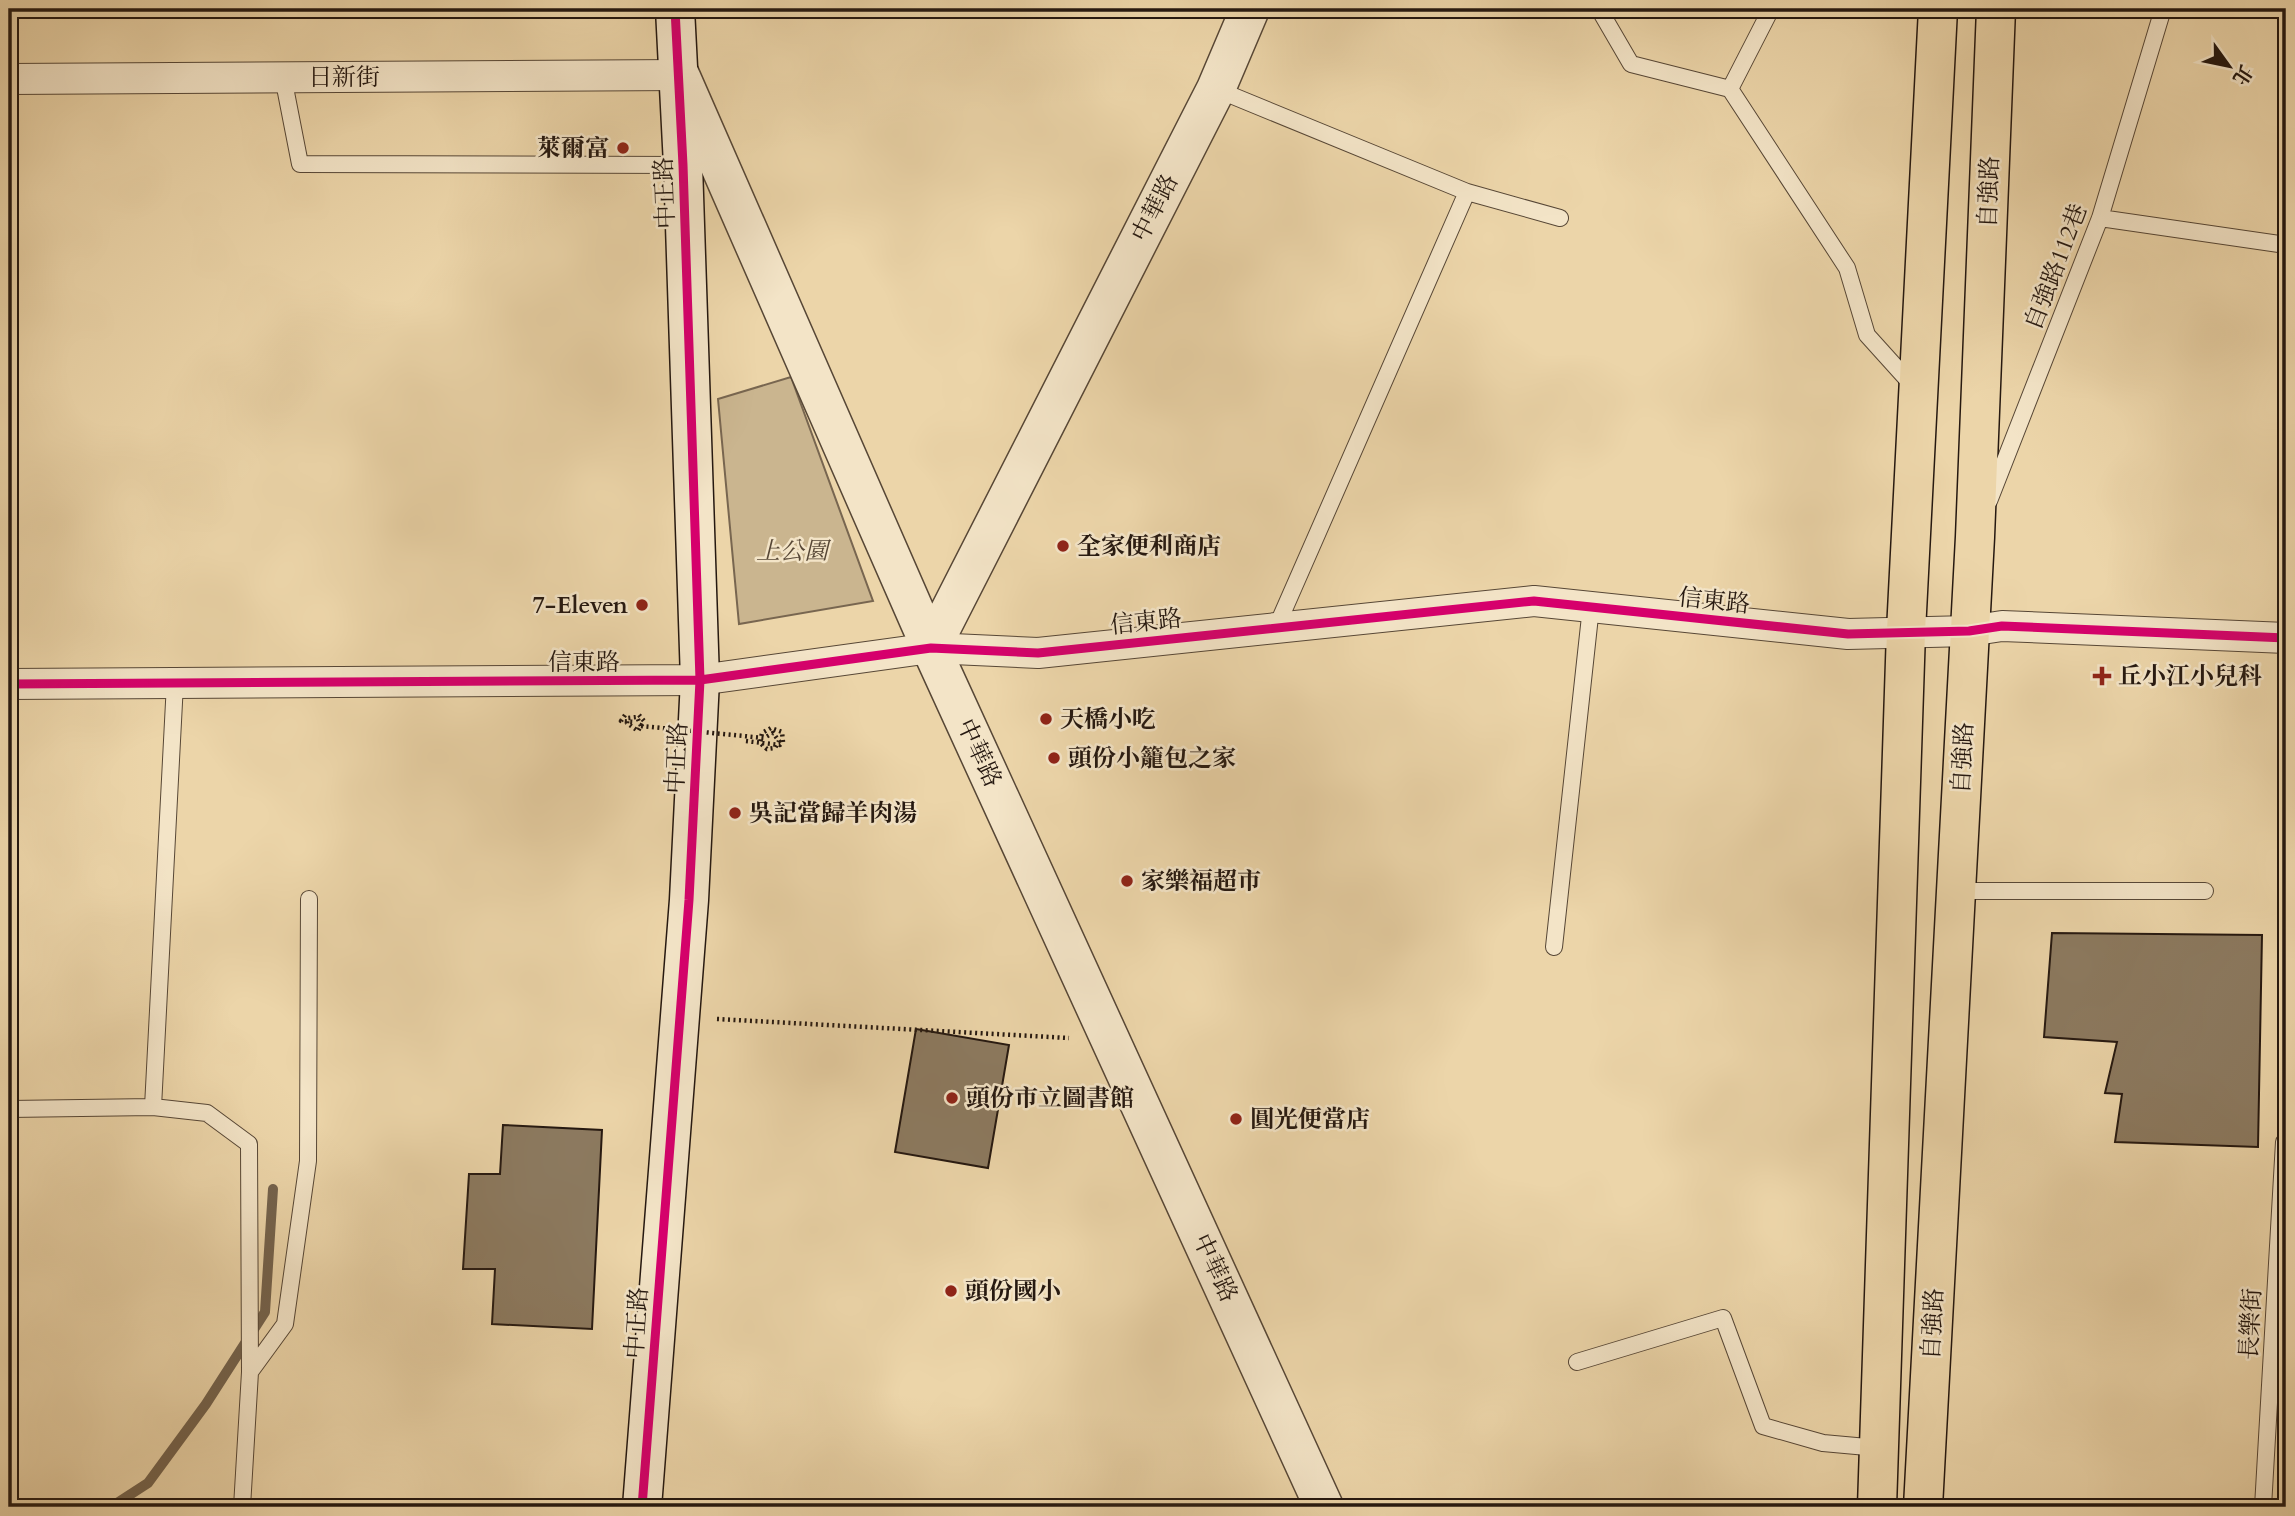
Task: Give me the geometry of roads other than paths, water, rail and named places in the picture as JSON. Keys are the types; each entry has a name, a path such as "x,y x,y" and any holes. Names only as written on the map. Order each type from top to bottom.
{"main road":[{"name":"自強路","path":"1877,1507 1906,631 1938,9"},
{"name":"自強路","path":"1923,1507 1975,537 1996,9"}],"street":[{"name":"中正路","path":"675,9 680,75 701,163 931,648"},
{"name":"中華路","path":"1250,9 1216,89 931,648 1324,1507"},
{"name":"日新街","path":"9,79 680,75"},
{"name":"中正路","path":"642,1507 689,900 700,680 701,163"},
{"name":"信東路","path":"9,684 700,680 931,648 1038,653 1534,601 1848,634 1969,631 2002,626 2286,638"}],"lane":[{"path":"1599,9 1631,64 1730,89 1847,268 1867,335 1918,392"},
{"path":"1730,89 1771,9"},
{"name":"自強路112巷","path":"1975,537 2100,218 2162,9"},
{"path":"283,77 300,164 701,163"},
{"path":"1216,89 1467,192 1560,218"},
{"path":"1276,628 1467,192"},
{"path":"2100,218 2286,245"},
{"path":"1554,947 1591,607"},
{"path":"153,1107 174,683"},
{"path":"1956,891 2206,891"},
{"path":"250,1372 285,1324 308,1161 309,899"},
{"path":"9,1109 153,1107 207,1113 249,1144 250,1372 242,1507"},
{"name":"長樂街","path":"2263,1507 2284,1142"},
{"path":"1577,1362 1723,1318 1763,1426 1822,1443 1880,1448"}],"waterway":[{"path":"111,1507 148,1483 206,1404 265,1312 273,1189"}],"place":[{"name":"萊爾富","path":"623,148"},
{"name":"全家便利商店","path":"1063,546"},
{"name":"7-Eleven","path":"642,605"},
{"name":"丘小江小兒科","path":"2102,676"},
{"name":"天橋小吃","path":"1046,719"},
{"name":"頭份小籠包之家","path":"1054,758"},
{"name":"吳記當歸羊肉湯","path":"735,813"},
{"name":"家樂福超市","path":"1127,881"},
{"name":"頭份市立圖書館","path":"952,1098"},
{"name":"圓光便當店","path":"1236,1119"},
{"name":"頭份國小","path":"951,1291"}],"park label":[{"name":"上公園","path":"792,551"}]}
